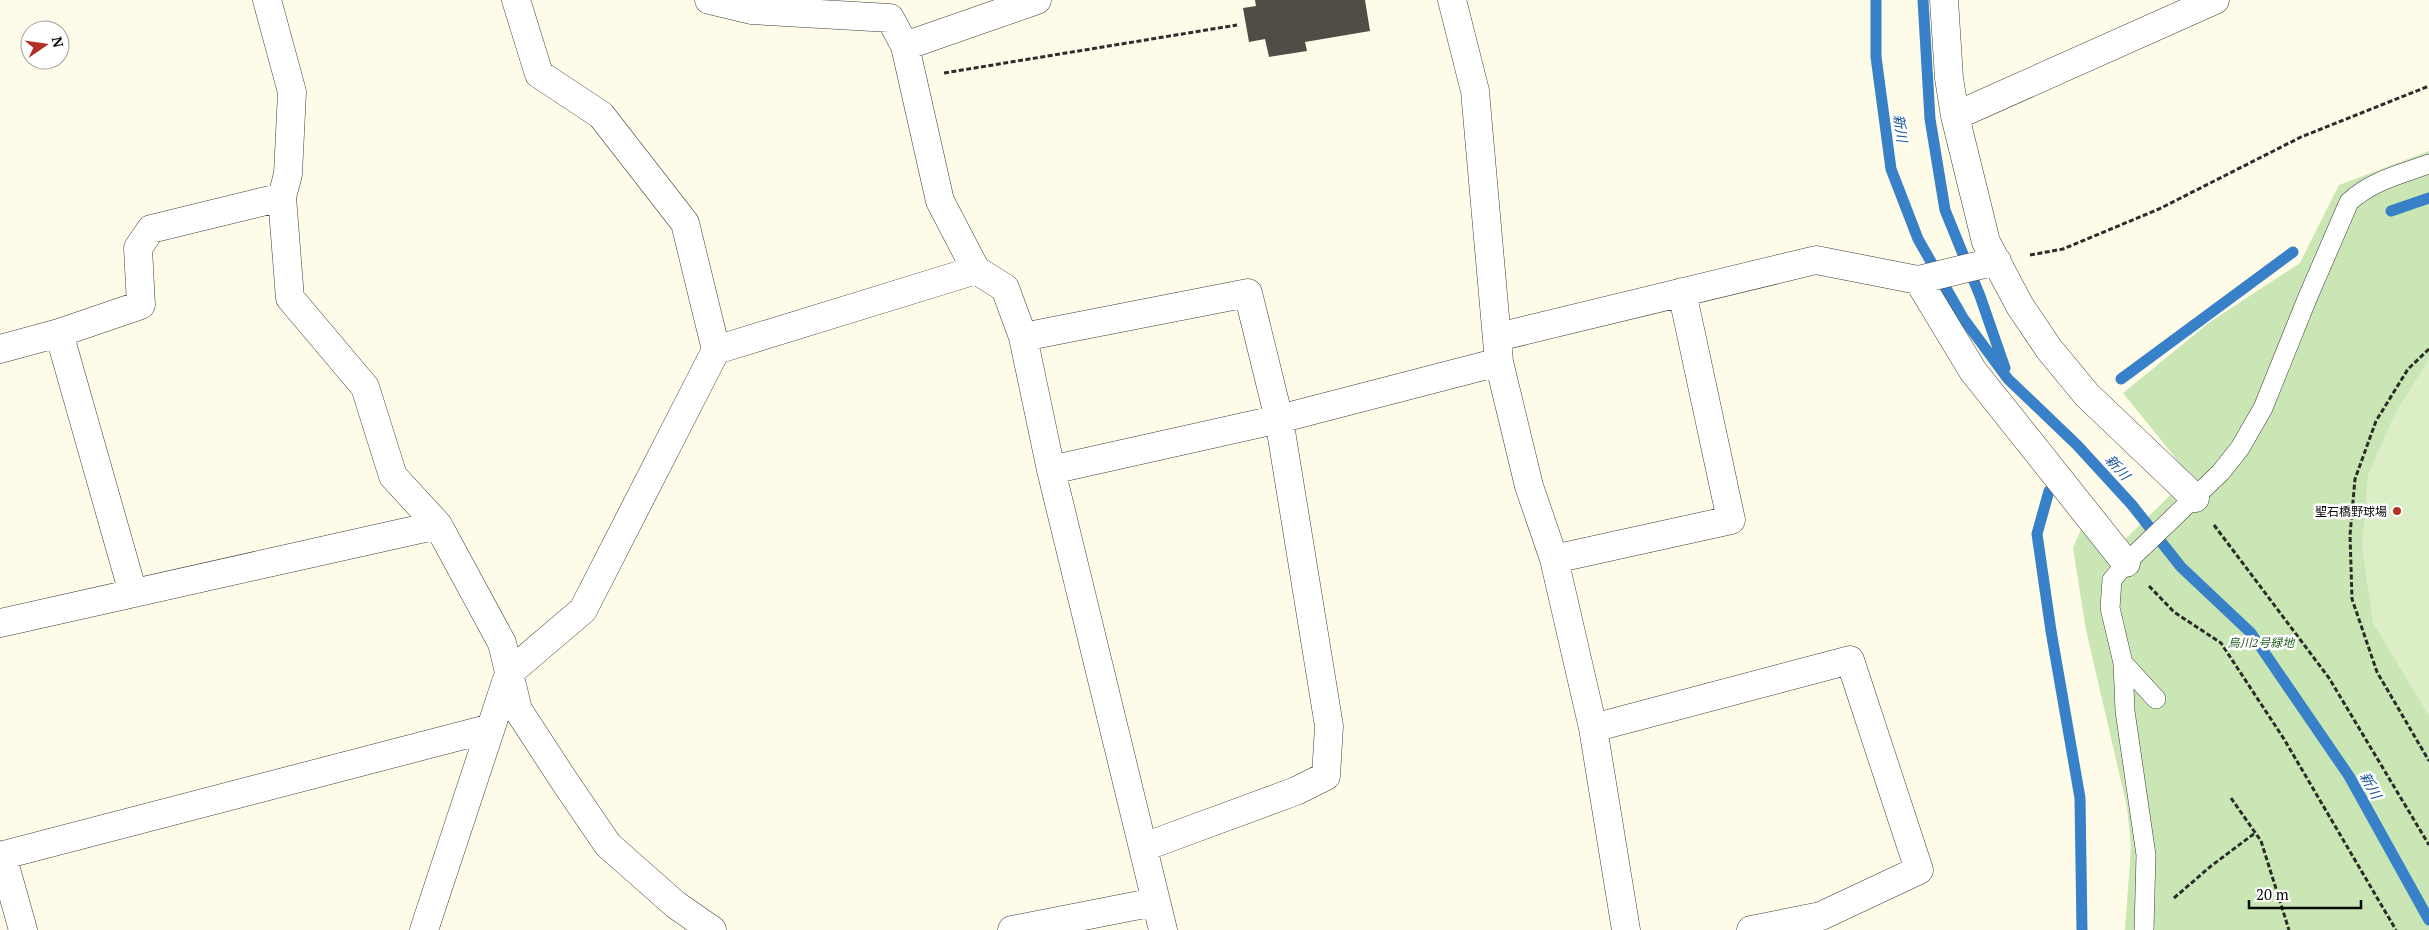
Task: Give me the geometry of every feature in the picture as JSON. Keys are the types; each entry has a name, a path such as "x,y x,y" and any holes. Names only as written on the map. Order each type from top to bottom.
{"street":[{"path":"267,0 292,92 288,174 282,197 290,298 364,387 393,476 438,525 502,642 518,710 608,846 676,905 712,930"},
{"path":"424,930 509,673 583,610 716,350 686,223 601,115 539,74 516,0"},
{"path":"709,0 751,10 890,18 905,46 940,201 976,270 1005,288 1023,337 1051,470 1163,930"},
{"path":"905,46 1037,0"},
{"path":"1452,0 1475,91 1498,350 1529,486 1554,559 1593,728 1626,930"},
{"path":"1944,0 1949,78 1955,116 1986,242 2020,306 2049,349 2087,395 2190,502"},
{"path":"1955,116 2215,0"},
{"path":"0,348 60,333 141,305 138,248 151,229 282,197"},
{"path":"1051,470 1279,419 1682,292 1816,260 1918,280 1996,261"},
{"path":"716,350 976,270"},
{"path":"1918,280 1973,371 2132,557"},
{"path":"1554,559 1731,520 1682,292"},
{"path":"1023,337 1248,293 1279,419 1329,726 1326,776 1296,791 1144,847"},
{"path":"60,333 133,593"},
{"path":"0,623 438,525"},
{"path":"1593,728 1850,660 1919,870 1821,916 1752,930"},
{"path":"23,930 1,855 491,728"},
{"path":"1012,930 1155,902"}],"lane":[{"path":"2144,930 2146,855 2125,711 2123,663 2110,608 2112,580 2132,557 2221,472 2240,448 2264,408 2307,299 2349,202 2361,191 2369,187 2429,164"},
{"path":"2123,663 2156,699"}],"path":[{"path":"912,78 1237,25"},
{"path":"1996,261 2063,249 2159,209 2301,137 2429,86"},
{"path":"2429,348 2408,369 2376,421 2355,479 2350,535 2352,599 2377,672 2429,762"},
{"path":"2190,502 2329,678 2429,845"},
{"path":"2132,557 2174,612 2221,643 2284,739 2396,930"},
{"path":"2231,798 2261,841 2289,930"},
{"path":"2168,903 2211,866 2256,833"}],"green space":[{"name":"烏川2号緑地","path":"2429,151 2429,930 2125,930 2131,847 2127,807 2086,630 2073,548 2081,529 2109,555 2190,476 2123,393 2210,322 2300,263 2339,185"},
{"name":"聖石橋野球場","path":"2429,359 2429,716 2373,623 2362,547 2368,475 2396,411"}],"building":[{"path":"1255,0 1365,0 1370,31 1305,42 1307,51 1269,57 1265,39 1249,42 1243,8 1256,6"}],"waterway":[{"name":"新川","path":"1876,0 1876,57 1891,169 1918,239 1963,318 2008,379 2077,445 2132,505 2181,567 2251,633 2349,776 2429,920"},
{"path":"1923,0 1930,119 1945,210 1980,296 2005,368"},
{"path":"2391,211 2429,198"},
{"path":"2121,379 2293,252"},
{"path":"2049,491 2037,534 2051,631 2080,798 2082,930"}],"place":[{"name":"聖石橋野球場","path":"2397,511"}]}
